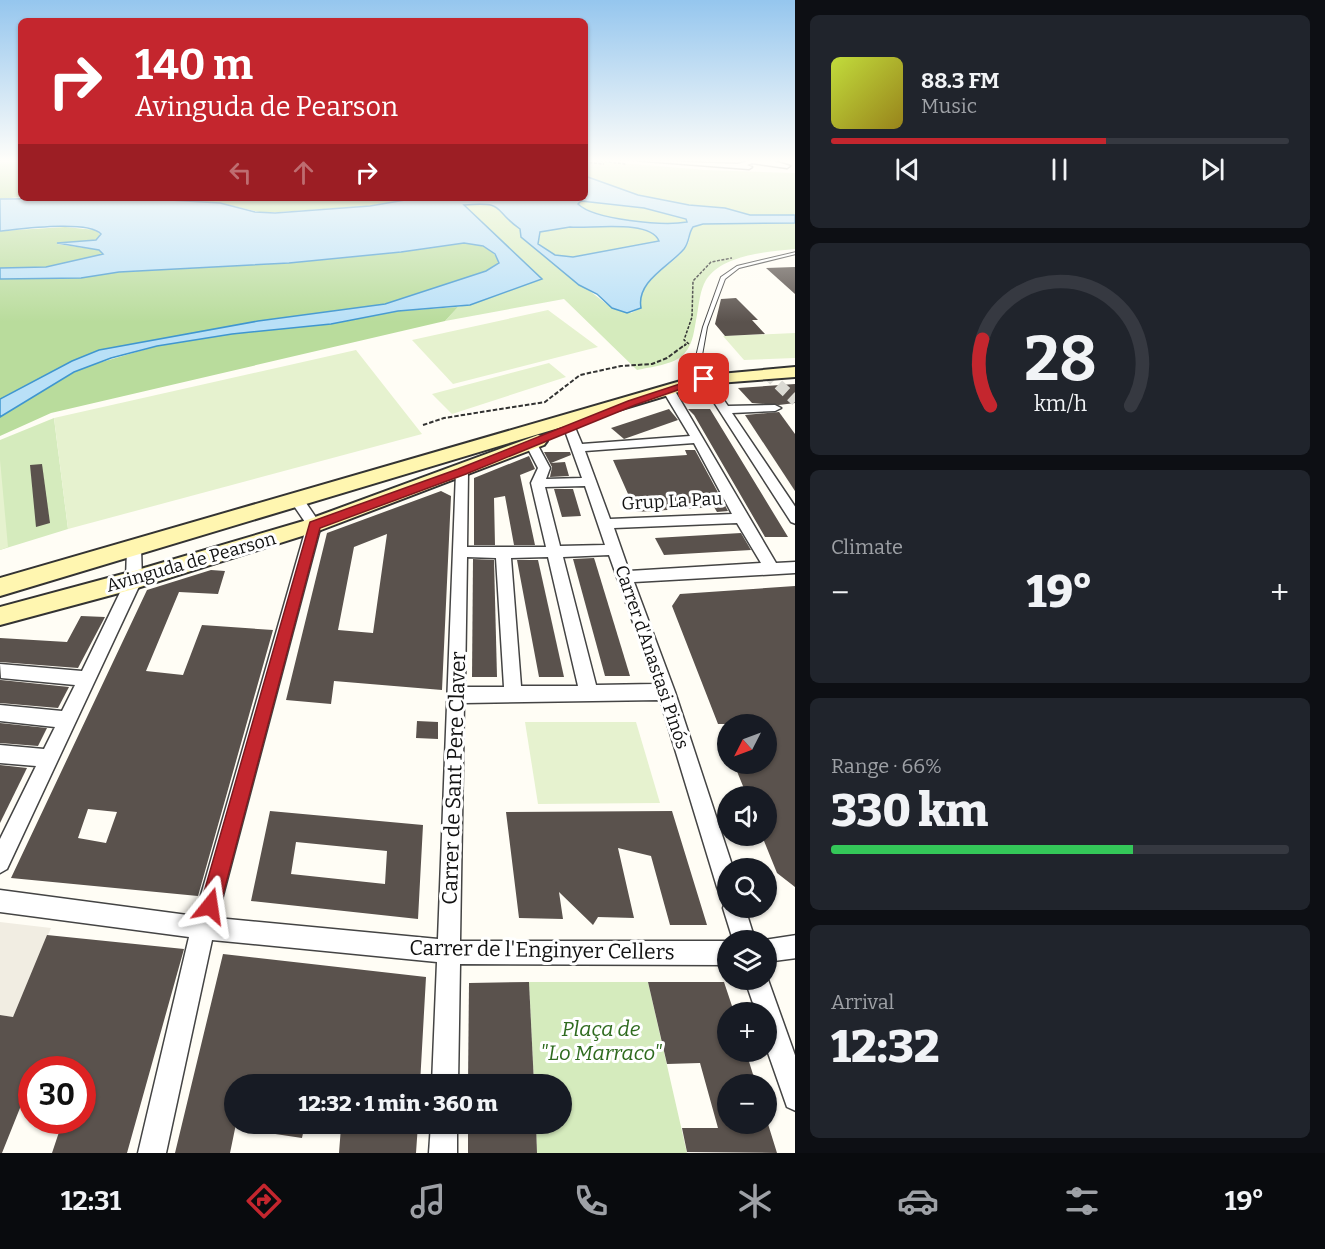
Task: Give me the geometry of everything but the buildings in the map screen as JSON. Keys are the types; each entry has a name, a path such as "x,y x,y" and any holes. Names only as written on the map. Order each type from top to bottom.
{"street":[{"path":"567,424 708,379 795,372"},
{"path":"708,379 725,410 795,519"},
{"name":"Grup La Pau","path":"669,391 772,569"},
{"path":"725,410 775,408"},
{"name":"Avinguda de Pearson","path":"0,616 134,580 314,525 455,474 531,443 567,424"},
{"name":"Avinguda de Pearson","path":"0,587 469,448 567,424"},
{"name":"Carrer d'Anastasi Pinós","path":"567,424 578,448 666,692 719,858"},
{"path":"578,448 698,439"},
{"path":"531,443 544,468 537,483 589,693"},
{"path":"435,458 449,464 455,474 469,448"},
{"name":"Carrer de Sant Pere Claver","path":"445,1074 459,552 455,474"},
{"path":"537,483 590,482"},
{"path":"152,1153 203,928 314,525 297,500"},
{"name":"Grup La Pau","path":"605,524 741,518"},
{"path":"0,862 134,580 134,548"},
{"path":"459,552 614,550"},
{"path":"503,553 513,693"},
{"path":"624,577 795,567"},
{"path":"1,672 87,679"},
{"path":"456,695 666,692"},
{"path":"0,713 68,720"},
{"path":"0,754 49,758"},
{"name":"Carrer de l'Enginyer Cellers","path":"0,901 203,928 449,952 717,953"},
{"path":"777,949 795,946"},
{"path":"760,990 795,1098"},
{"path":"443,1153 444,1134"}],"lane":[{"path":"708,379 698,361 705,327 723,278 738,267 795,253"}],"path":[{"path":"423,425 444,418 545,402 580,375 621,366 652,363 667,358 688,343"},
{"path":"545,402 551,407"}],"green space":[{"path":"472,214 502,214 520,229 521,237 609,306 631,313 641,308 644,289 680,254 688,243 691,229 700,224 691,214 795,214 795,249 747,256 714,271 702,288 690,345 680,358 674,361 637,370 564,299 445,321 458,307 476,303 542,279"},
{"path":"599,214 666,214 686,219 687,222 646,222"},
{"path":"65,227 96,230 101,236 96,240 57,244 99,250 103,254 46,267 0,268 0,231"},
{"path":"570,227 633,228 654,234 659,241 573,257 555,255 538,244 539,232"},
{"path":"464,243 486,248 494,254 499,263 486,271 385,304 258,321 99,350 72,361 0,399 0,279 93,276 119,272 289,263"},
{"path":"458,307 445,321 51,413 0,436 0,417 81,368 157,346 232,334 331,324 398,311"},
{"path":"548,310 598,347 453,384 412,340"},
{"path":"795,333 795,358 744,360 723,336"},
{"path":"356,350 422,434 68,529 54,418"},
{"path":"549,363 566,377 452,414 432,394"},
{"path":"54,418 68,529 0,550 0,440"},
{"path":"0,460 8,547 0,550"},
{"path":"525,722 636,722 660,803 538,804"},
{"name":"Plaça de \"Lo Marraco\"","path":"529,982 648,982 687,1153 537,1153 536,1134 572,1134 572,1074 534,1074"}],"shaded area":[{"path":"0,922 51,928 13,1017 0,1015"}],"water":[{"path":"0,214 473,214 542,279 470,305 398,311 331,324 232,334 157,346 111,358 74,372 0,417 0,399 72,361 99,350 258,321 385,304 486,271 499,263 495,254 483,246 464,243 289,263 119,272 81,278 0,279 0,268 46,267 103,254 99,250 57,243 96,240 101,234 83,227 54,226 0,231"},
{"path":"503,214 598,214 613,218 676,223 687,222 686,219 666,214 795,215 795,223 703,224 693,227 684,249 649,282 641,298 641,308 627,313 612,308 597,294 579,285 521,237 520,229","holes":["570,227 619,227 644,230 653,234 659,241 573,257 555,255 538,244 540,232"]}],"tunnel":[{"path":"766,373 795,400"}],"route":[{"path":"210,906 314,525 462,471 632,403 704,379"}]}
